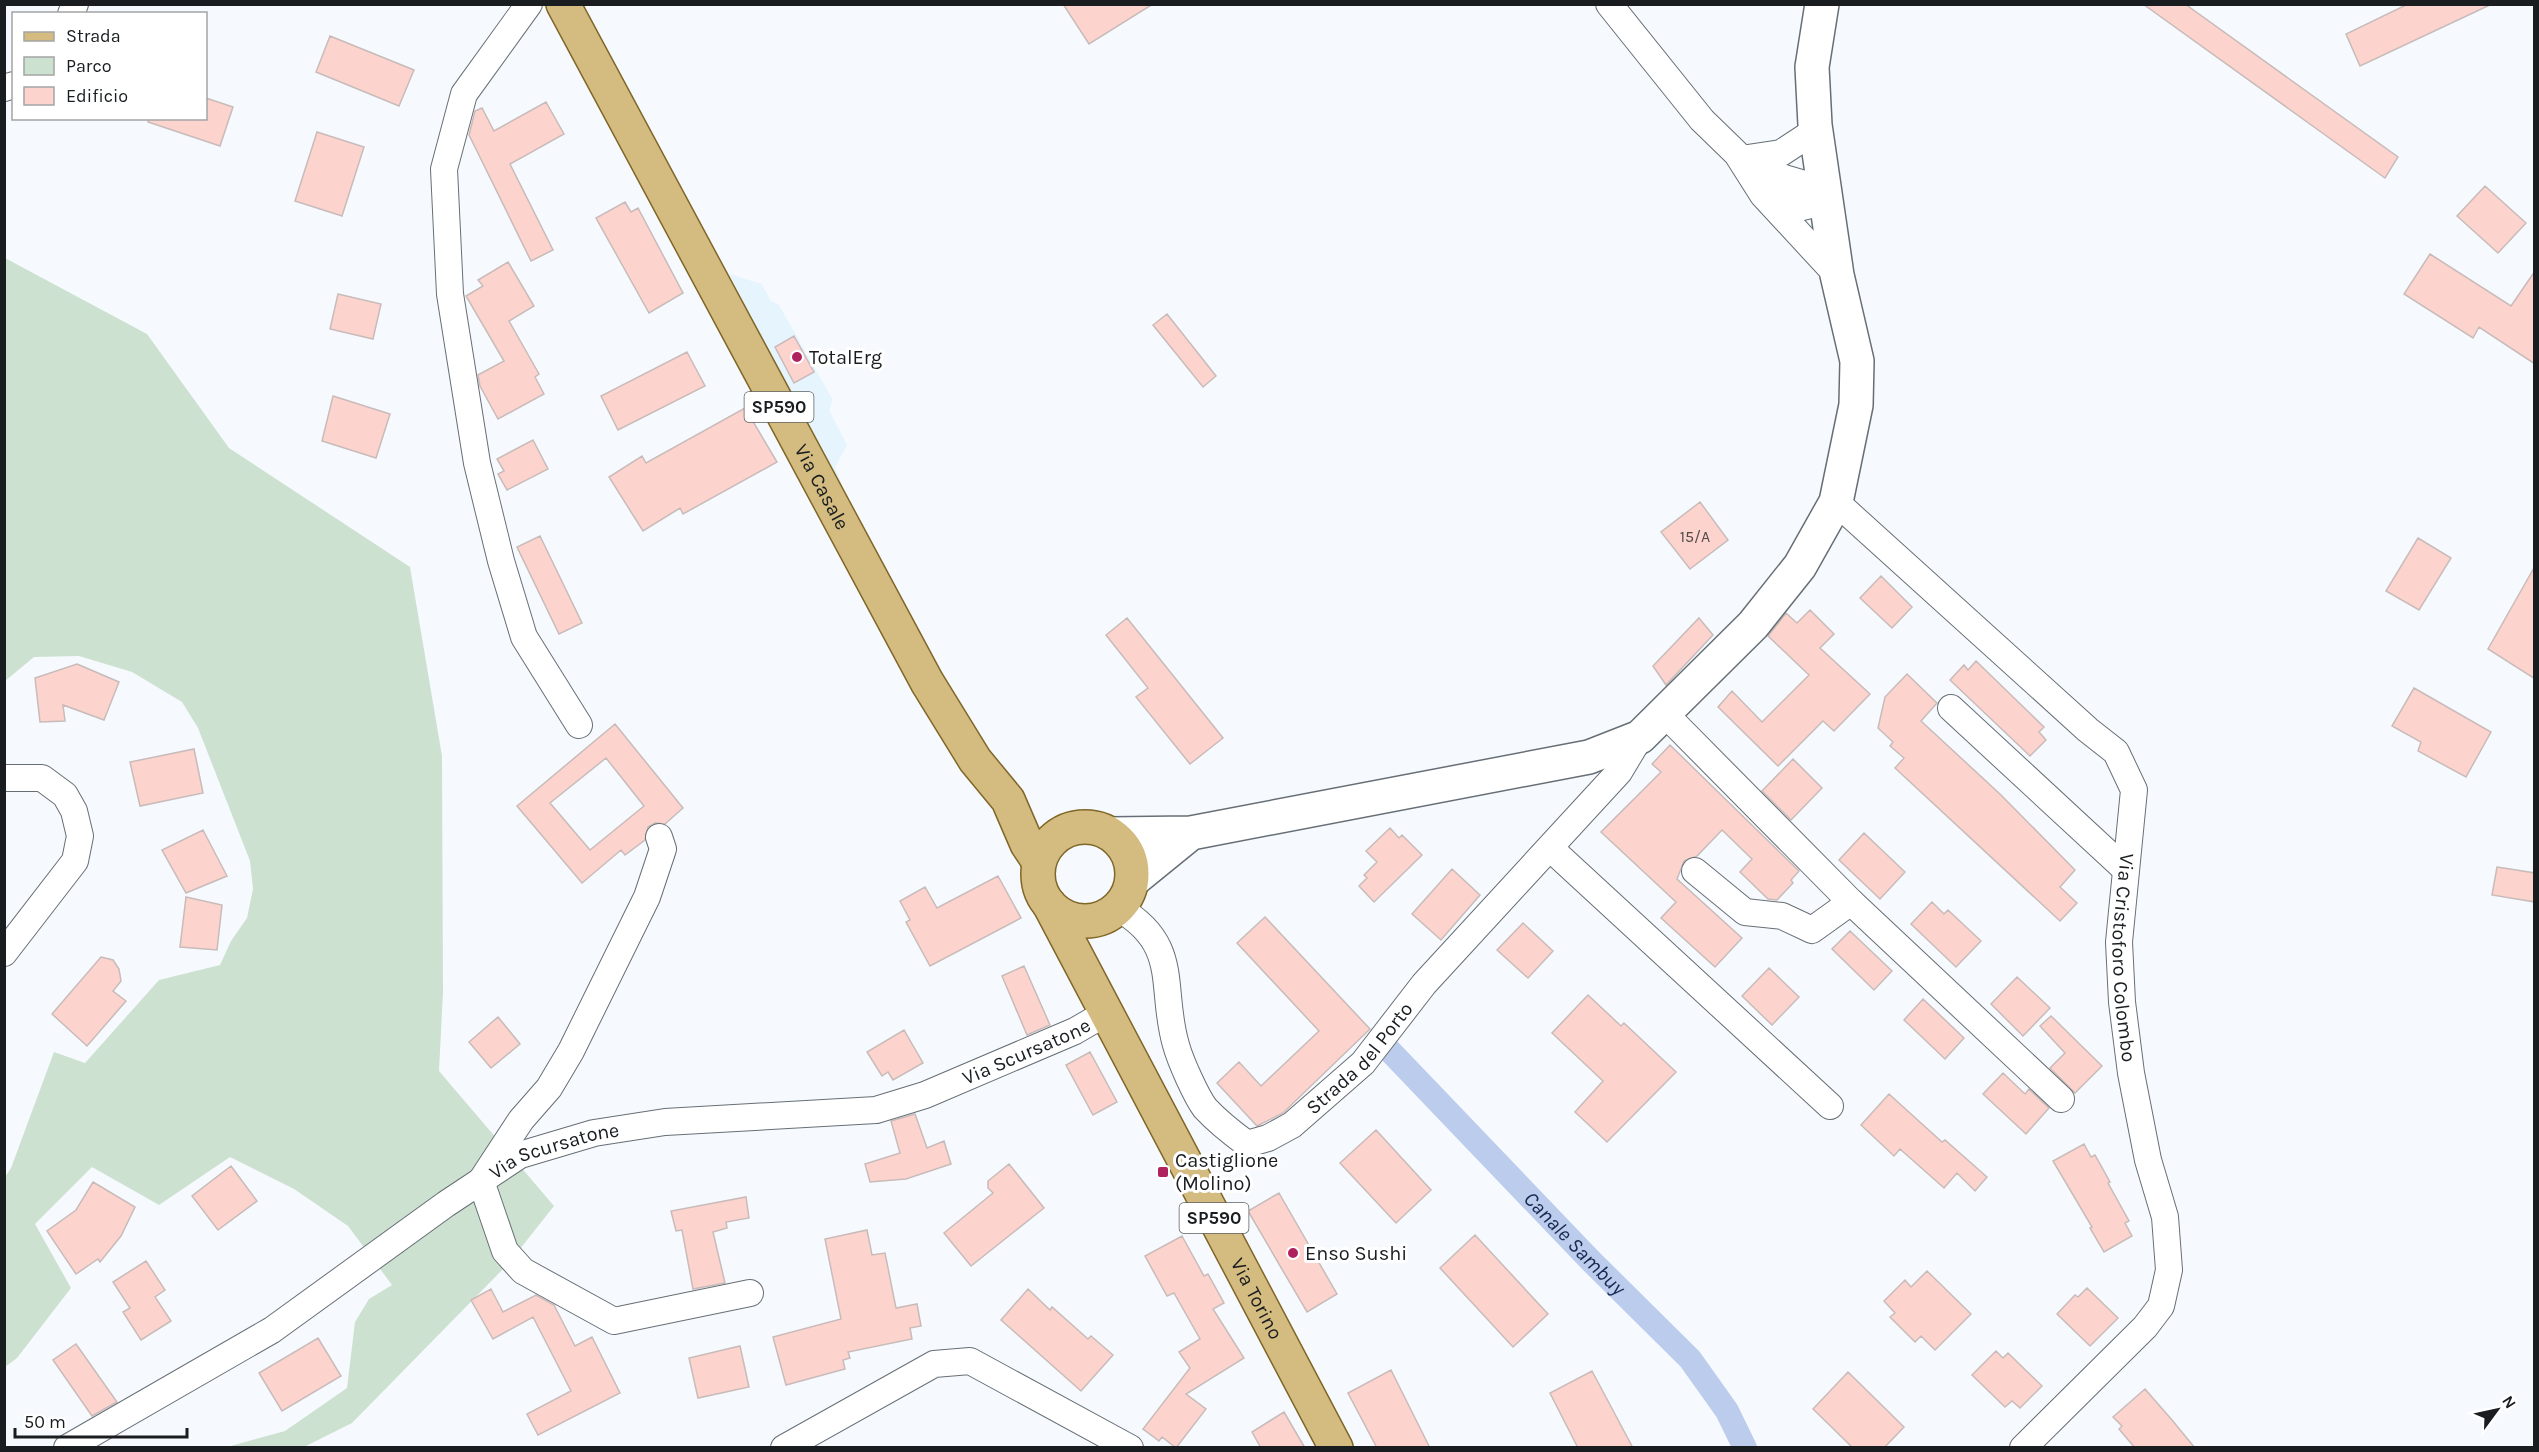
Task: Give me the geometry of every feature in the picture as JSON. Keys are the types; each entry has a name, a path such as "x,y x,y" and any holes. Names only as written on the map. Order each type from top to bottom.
{"main road":[{"name":"Via Casale","path":"563,4 927,682 975,760 1008,801"},
{"path":"1039,862 1045,849 1054,838 1066,830 1081,827 1096,828 1111,834 1191,832 1589,757 1640,737 1753,625 1800,566 1836,502 1856,405 1857,372 1849,320 1838,275 1816,130 1812,67 1822,4"},
{"name":"SP590","path":"1008,801 1066,830"},
{"name":"SP590","path":"1008,801 1027,844 1039,862 1040,884 1049,904 1100,1000"},
{"path":"1049,904 1061,915 1075,920 1114,903 1191,832"},
{"name":"SP590","path":"1100,1000 1114,903 1128,855 1111,834"},
{"name":"Via Torino","path":"1100,1000 1336,1448"}],"street":[{"path":"529,4 464,94 444,169 450,294 477,463 501,561 524,637 579,725"},
{"path":"1610,4 1702,120 1741,159 1763,195 1838,275"},
{"path":"1741,159 1781,153 1816,130"},
{"path":"1741,159 1826,196"},
{"path":"1763,195 1799,208 1826,196"},
{"name":"Via Cristoforo Colombo","path":"1836,502 2088,730 2116,752 2134,790 2119,942 2122,1002 2131,1073 2148,1160 2165,1217 2169,1270 2161,1306 2145,1327 2023,1448"},
{"path":"1951,708 2126,869"},
{"path":"1664,713 1851,902 2061,1100"},
{"name":"Strada del Porto","path":"1114,903 1134,917 1156,941 1166,969 1176,1045 1204,1106 1247,1144 1268,1138 1292,1125 1363,1063 1424,984 1619,772 1640,737"},
{"path":"4,778 42,778 65,795 74,811 80,836 75,861 4,953"},
{"path":"659,837 663,849 647,897 571,1051 549,1088 521,1120 481,1181 505,1251 523,1271 614,1321 750,1293"},
{"path":"1550,848 1830,1106"},
{"path":"1695,871 1745,912 1782,916 1812,930 1851,902"},
{"name":"Via Scursatone","path":"67,1448 272,1330 520,1155 594,1133 665,1122 876,1110 925,1095 1075,1030 1100,1000"},
{"path":"784,1448 934,1364 970,1361 1130,1448"}],"shaded area":[{"path":"729,274 762,284 771,301 779,305 833,400 829,410 847,445 835,467 852,510"}],"green space":[{"path":"5,258 147,334 229,448 410,567 442,756 443,992 439,1071 554,1206 508,1264 352,1423 304,1447 227,1447 285,1431 347,1388 355,1322 369,1299 392,1285 348,1226 294,1189 230,1157 159,1205 92,1167 35,1224 71,1288 17,1358 5,1367 5,1177 11,1168 54,1052 85,1063 159,980 220,965 231,941 247,918 253,889 250,861 198,728 182,702 132,672 79,656 34,657 5,681"}],"building":[{"path":"1063,4 1153,4 1089,44"},
{"path":"2143,4 2185,4 2398,157 2385,178"},
{"path":"2408,4 2492,4 2360,66 2346,34"},
{"path":"330,36 414,70 399,106 316,72"},
{"path":"207,98 233,107 220,146 148,122 148,120 207,120"},
{"path":"546,102 564,134 510,164 553,250 531,261 469,135 475,111 482,108 494,131"},
{"path":"317,132 364,147 342,216 295,201"},
{"path":"2485,186 2526,223 2498,253 2457,216"},
{"path":"625,202 631,212 638,208 683,293 649,313 596,218"},
{"path":"2430,254 2511,306 2535,271 2535,364 2479,327 2473,338 2404,294"},
{"path":"508,262 534,306 509,321 539,374 535,377 544,394 498,419 480,386 478,375 504,361 466,296 483,286 478,280"},
{"path":"338,294 381,304 373,339 330,329"},
{"path":"1167,314 1216,376 1203,387 1153,325"},
{"path":"794,336 814,372 794,383 775,347"},
{"path":"687,352 705,386 618,430 601,396"},
{"path":"333,396 390,414 376,458 322,441"},
{"path":"745,408 777,462 683,514 680,508 643,531 609,477 642,456 646,463"},
{"path":"533,440 548,469 507,490 498,474 504,471 497,459"},
{"path":"1700,502 1728,540 1690,569 1661,532"},
{"path":"540,536 582,623 559,634 517,547"},
{"path":"2418,538 2451,558 2419,610 2386,591"},
{"path":"2535,566 2535,679 2488,649"},
{"path":"1881,576 1912,607 1892,628 1860,598"},
{"path":"1810,610 1834,634 1820,648 1870,694 1834,731 1823,721 1778,766 1718,707 1732,691 1762,722 1809,675 1768,636 1786,613 1797,623"},
{"path":"1127,618 1223,738 1190,764 1136,697 1148,688 1106,635"},
{"path":"1699,618 1713,635 1666,685 1653,666"},
{"path":"1976,661 2044,727 2039,732 2046,740 2030,756 1950,680 1964,665 1968,670"},
{"path":"77,664 119,682 104,720 63,705 65,721 40,722 35,678"},
{"path":"1907,674 1937,703 1921,721 2001,795 2075,870 2060,887 2077,903 2060,921 1895,768 1904,758 1890,746 1893,742 1878,728 1885,697"},
{"path":"2414,688 2491,732 2466,777 2418,751 2421,742 2392,726"},
{"path":"615,724 683,808 665,824 655,823 648,827 645,840 625,855 621,850 582,883 517,806","holes":["606,758 644,806 590,850 550,803"]},
{"path":"1670,745 1799,871 1791,880 1793,883 1777,900 1768,899 1740,872 1752,859 1722,830 1697,856 1684,861 1677,879 1742,938 1715,967 1661,918 1676,902 1601,832 1661,772 1652,764"},
{"path":"194,749 203,793 140,806 130,762"},
{"path":"1793,759 1822,788 1791,820 1762,791"},
{"path":"1390,828 1399,838 1402,835 1422,855 1374,902 1359,886 1367,878 1364,875 1377,862 1366,851"},
{"path":"203,830 227,876 186,893 162,850"},
{"path":"1864,833 1905,872 1880,899 1839,860"},
{"path":"2497,867 2535,873 2535,902 2492,895"},
{"path":"1452,869 1480,895 1441,940 1412,914"},
{"path":"998,876 1021,918 930,966 906,922 910,920 900,901 925,887 937,908"},
{"path":"186,897 222,905 217,950 180,947"},
{"path":"1932,902 1944,914 1948,910 1981,941 1956,967 1911,924"},
{"path":"1265,917 1370,1029 1283,1113 1257,1126 1217,1083 1239,1062 1261,1086 1319,1031 1237,943"},
{"path":"1523,923 1553,951 1528,978 1497,950"},
{"path":"1850,931 1892,971 1874,990 1832,949"},
{"path":"101,957 113,960 119,969 121,981 113,991 126,1001 87,1046 52,1014"},
{"path":"1024,966 1050,1025 1027,1035 1002,976"},
{"path":"1769,968 1799,997 1772,1025 1742,996"},
{"path":"2017,977 2050,1008 2023,1036 1991,1004"},
{"path":"1588,995 1621,1026 1624,1023 1676,1072 1607,1142 1575,1112 1603,1081 1552,1033"},
{"path":"1923,999 1964,1038 1945,1059 1904,1020"},
{"path":"2051,1016 2102,1066 2075,1093 2050,1068 2065,1053 2040,1026"},
{"path":"498,1017 520,1044 491,1068 469,1042"},
{"path":"904,1030 923,1063 893,1080 888,1072 882,1076 867,1052"},
{"path":"1090,1052 1117,1102 1093,1115 1066,1065"},
{"path":"2003,1073 2025,1094 2029,1089 2049,1108 2026,1134 1983,1094"},
{"path":"1889,1094 1942,1142 1945,1140 1987,1177 1975,1191 1957,1173 1944,1188 1900,1149 1894,1156 1861,1125"},
{"path":"915,1114 927,1148 944,1141 951,1164 906,1179 870,1182 865,1164 900,1153 891,1121"},
{"path":"1376,1130 1431,1190 1396,1223 1340,1163"},
{"path":"2084,1144 2091,1157 2095,1155 2110,1182 2108,1183 2129,1221 2125,1223 2132,1236 2104,1252 2053,1161"},
{"path":"1009,1164 1044,1208 971,1266 944,1233 993,1193 988,1188 988,1181"},
{"path":"231,1166 257,1201 218,1230 192,1196"},
{"path":"93,1182 135,1207 121,1236 100,1262 98,1259 76,1274 47,1231 76,1210"},
{"name":"Enso Sushi","path":"1279,1193 1337,1294 1307,1312 1248,1211"},
{"path":"746,1197 749,1218 726,1222 727,1228 713,1232 725,1283 693,1289 682,1230 676,1231 671,1211"},
{"path":"867,1230 872,1255 885,1253 896,1308 917,1304 921,1326 910,1328 912,1339 848,1352 850,1358 843,1360 845,1369 786,1385 773,1337 841,1319 825,1239"},
{"path":"1475,1235 1548,1314 1513,1347 1440,1268"},
{"path":"1182,1236 1204,1276 1208,1274 1224,1303 1213,1309 1244,1358 1186,1394 1206,1409 1176,1448 1162,1437 1159,1441 1143,1429 1190,1368 1179,1352 1200,1339 1174,1293 1167,1296 1145,1256"},
{"path":"146,1261 165,1290 155,1297 171,1321 141,1340 123,1312 130,1308 113,1282"},
{"path":"1927,1271 1971,1314 1935,1350 1921,1336 1915,1342 1890,1317 1895,1313 1884,1301 1905,1280 1911,1287"},
{"path":"2087,1288 2118,1318 2090,1346 2057,1314 2075,1295 2078,1297"},
{"path":"491,1289 503,1312 536,1295 554,1305 575,1346 592,1337 620,1393 538,1435 527,1414 571,1391 533,1317 493,1339 471,1300"},
{"path":"1028,1289 1050,1310 1052,1307 1088,1339 1091,1336 1113,1355 1081,1391 1001,1320"},
{"path":"318,1338 341,1376 282,1411 259,1373"},
{"path":"76,1344 117,1402 92,1416 53,1360"},
{"path":"740,1346 749,1387 698,1398 689,1358"},
{"path":"1996,1351 2003,1358 2008,1353 2042,1386 2020,1408 2012,1401 2005,1407 1972,1375"},
{"path":"1391,1370 1430,1448 1377,1448 1348,1393"},
{"path":"1592,1371 1633,1448 1578,1448 1550,1393"},
{"path":"1848,1372 1904,1427 1884,1448 1853,1448 1813,1409"},
{"path":"2145,1389 2195,1448 2135,1448 2119,1429 2122,1426 2113,1417"},
{"path":"1284,1412 1305,1448 1261,1448 1252,1432"}],"waterway":[{"name":"Canale Sambuy","path":"1389,1050 1591,1261 1690,1359 1727,1411 1745,1448"}],"place":[{"name":"TotalErg","path":"797,357"},
{"name":"Castiglione (Molino)","path":"1163,1172"},
{"name":"Enso Sushi","path":"1293,1253"}]}
